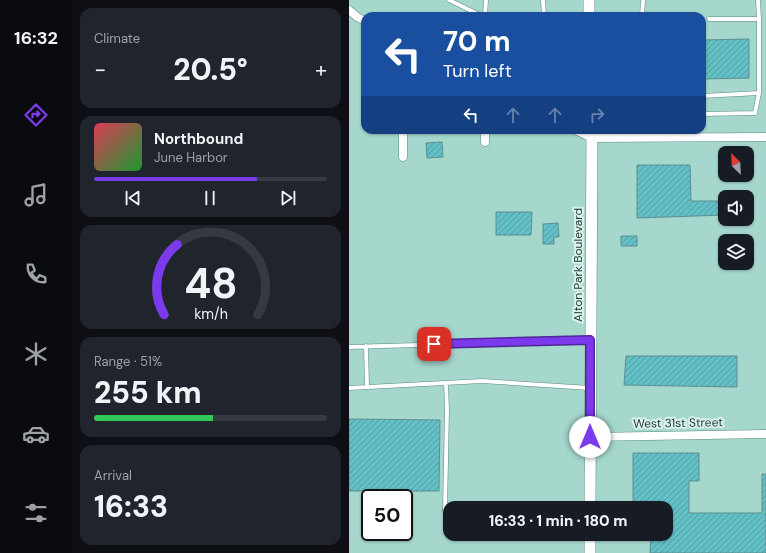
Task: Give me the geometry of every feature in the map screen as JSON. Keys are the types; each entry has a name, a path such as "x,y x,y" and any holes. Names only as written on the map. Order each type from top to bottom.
{"main road":[{"path":"589,0 589,12"},
{"name":"Alton Park Boulevard","path":"590,501 592,134"},
{"path":"590,541 590,553"}],"street":[{"path":"349,10 361,19"},
{"path":"403,134 403,158"},
{"path":"485,134 485,142"},
{"path":"592,134 766,137"},
{"name":"West 31st Street","path":"590,437 766,434"}],"lane":[{"path":"449,0 475,12"},
{"path":"484,12 486,0"},
{"path":"543,0 544,12"},
{"path":"642,12 643,0"},
{"path":"706,114 755,113 759,93 758,0"},
{"path":"709,19 759,19"},
{"path":"706,96 759,93"},
{"path":"349,347 590,340"},
{"path":"366,346 367,387"},
{"path":"349,388 482,381 590,388"},
{"path":"445,501 446,383"}],"building":[{"path":"749,39 749,78 706,79 706,40"},
{"path":"442,142 443,157 427,158 426,143"},
{"path":"637,165 690,165 691,201 718,201 718,215 637,218"},
{"path":"496,212 532,212 531,235 496,235"},
{"path":"558,223 559,237 554,237 554,244 543,244 543,224"},
{"path":"621,236 637,236 637,246 621,246"},
{"path":"626,356 737,356 737,387 624,385"},
{"path":"349,419 440,420 439,491 413,491 413,489 361,489 361,491 349,491"},
{"path":"633,453 699,453 699,481 689,481 689,513 762,513 762,474 766,474 766,553 650,553 651,541 673,541 673,501 633,501"}],"route":[{"path":"434,344 590,340 590,437"}]}
